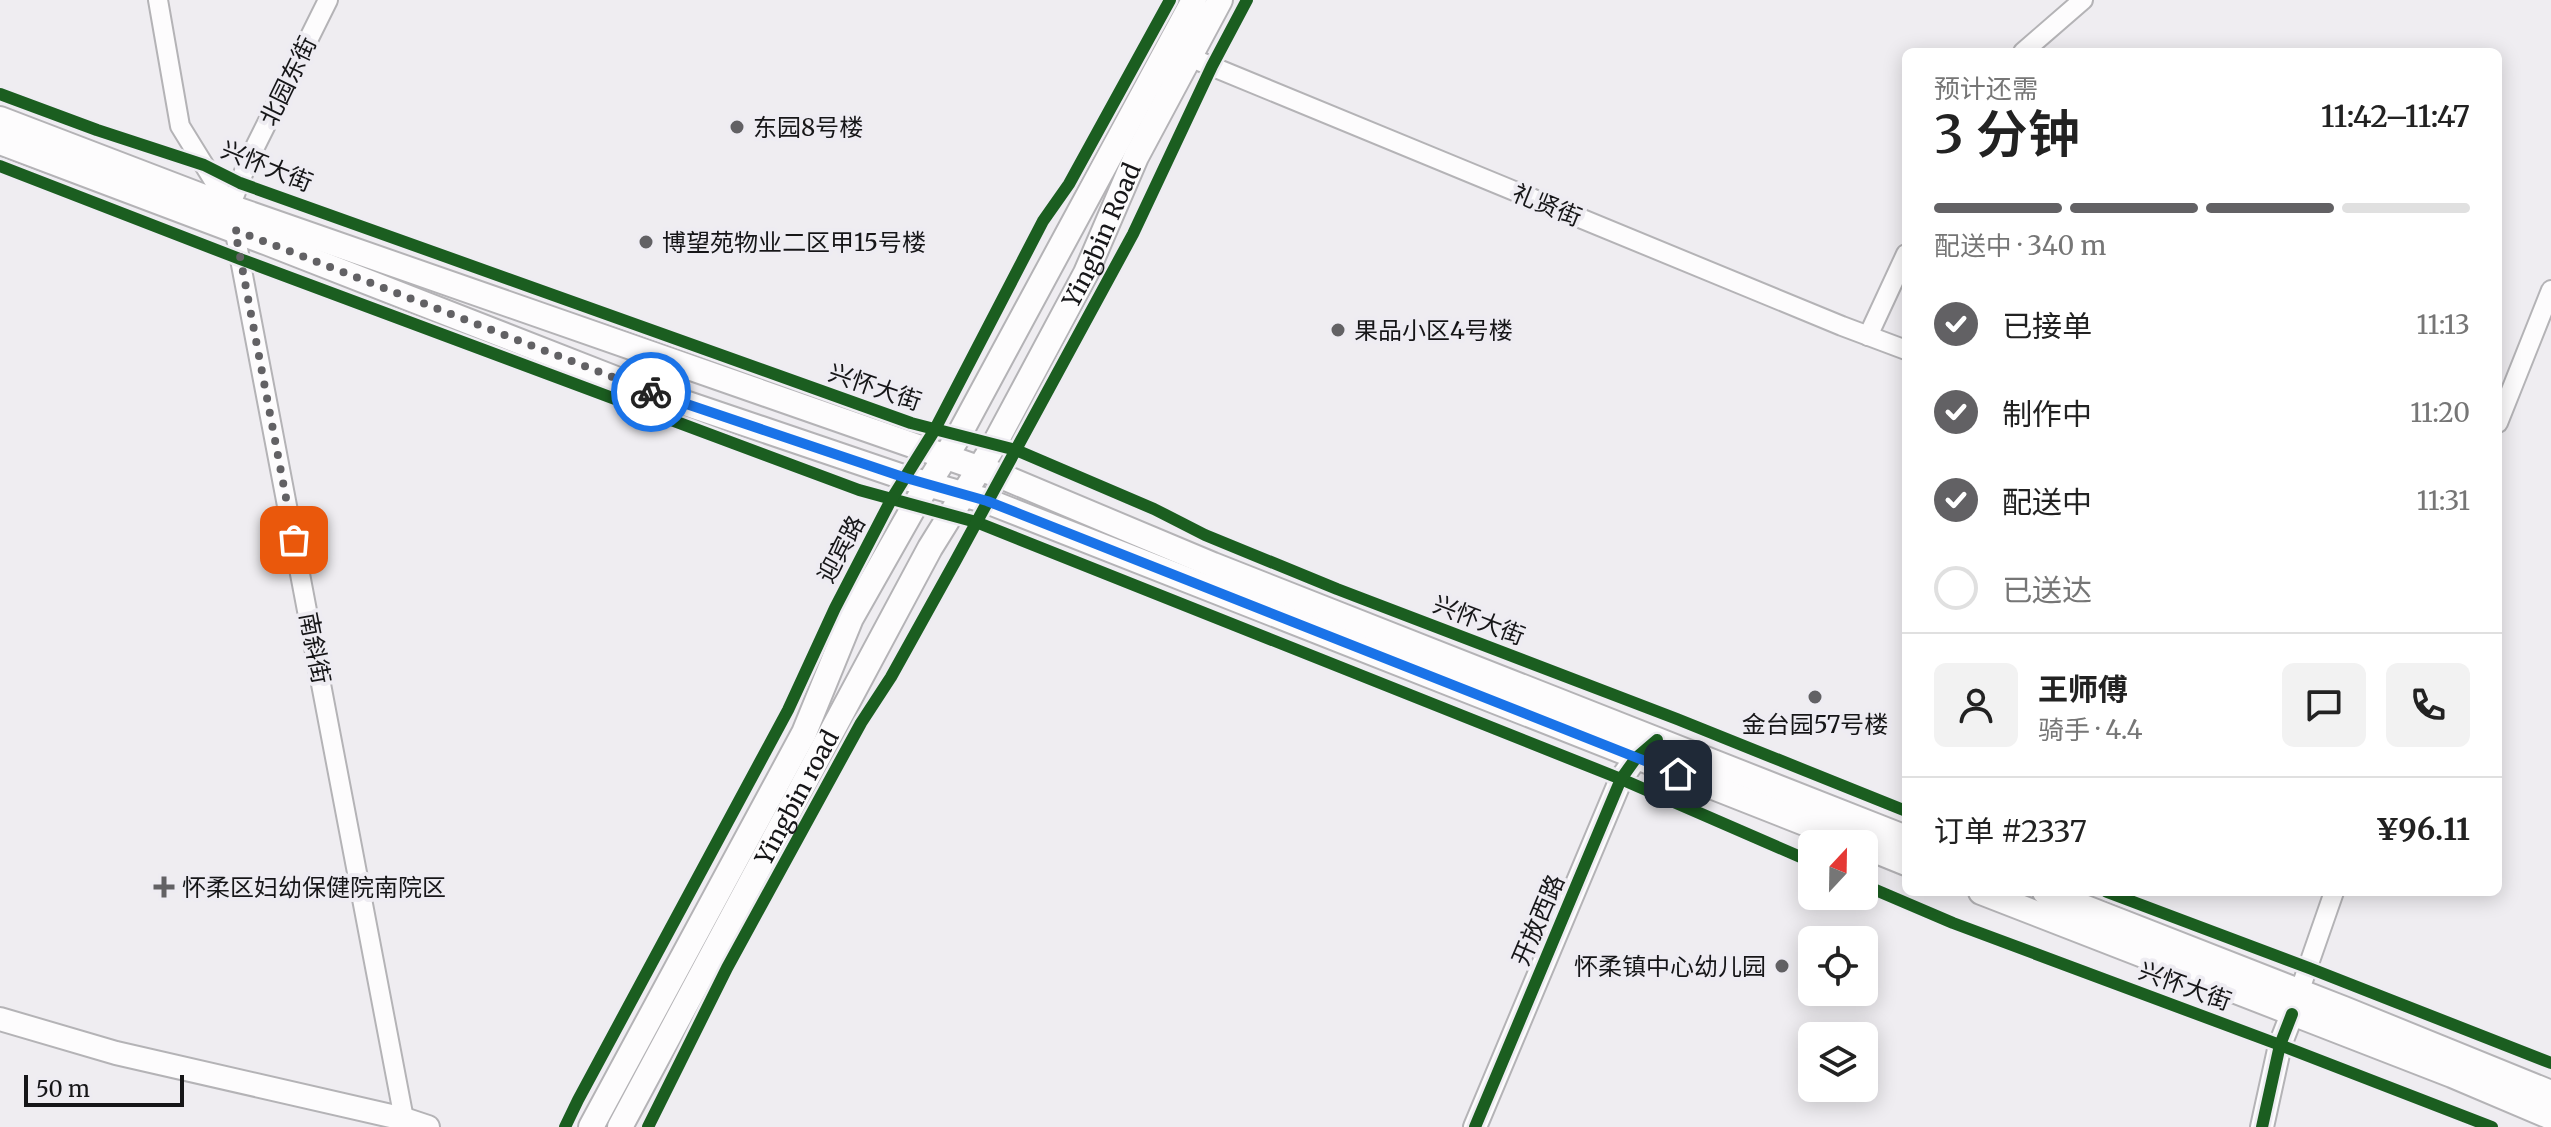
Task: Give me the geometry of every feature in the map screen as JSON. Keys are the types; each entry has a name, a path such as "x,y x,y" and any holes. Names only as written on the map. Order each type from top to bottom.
{"main road":[{"name":"Yingbin Road","path":"945,457 1194,0"},
{"name":"Yingbin Road","path":"978,469 994,445 1086,273 1136,157 1220,0"},
{"name":"兴怀大街","path":"0,119 626,383 987,501 1822,830"},
{"name":"兴怀大街","path":"0,142 978,469 1902,836"},
{"name":"迎宾路","path":"591,1127 804,733 851,618 945,457"},
{"name":"Yingbin road","path":"620,1127 930,548 978,469"},
{"path":"1878,852 1902,861"},
{"name":"兴怀大街","path":"1992,896 2551,1093"},
{"name":"兴怀大街","path":"2054,896 2551,1117"}],"street":[{"name":"南斜街","path":"158,0 180,126 232,218 404,1119"},
{"name":"北园东街","path":"232,218 249,159 328,0"},
{"path":"2028,48 2083,0"},
{"name":"礼贤街","path":"1189,57 1902,349"},
{"path":"1868,336 1902,263"},
{"path":"2502,413 2551,290"},
{"name":"开放西路","path":"1475,1127 1621,779 1636,758 1657,740"},
{"path":"2262,1127 2280,1045 2333,896"},
{"path":"0,1019 116,1053 428,1127"}],"cycle path":[{"path":"565,1127 788,710 835,608 891,500 934,431 1043,221 1069,184 1170,0"},
{"path":"648,1127 727,968 861,723 891,677 956,560 1133,234 1212,66 1247,0"},
{"path":"0,94 204,165 240,183 911,423 1016,450 1154,509 1205,535 1337,589 1677,719 1902,809"},
{"path":"0,166 859,490 976,522 1621,779 1798,856"},
{"path":"1475,1127 1621,779 1636,758 1657,740"},
{"path":"1878,891 1953,923 2492,1127"},
{"path":"2118,896 2551,1063"},
{"path":"2262,1127 2280,1045 2292,1014"}],"way so far":[{"path":"294,540 235,230 651,392"}],"place":[{"name":"东园8号楼","path":"737,127"},
{"name":"博望苑物业二区甲15号楼","path":"646,242"},
{"name":"果品小区4号楼","path":"1338,330"},
{"name":"金台园57号楼","path":"1815,697"},
{"name":"怀柔区妇幼保健院南院区","path":"164,887"},
{"name":"怀柔镇中心幼儿园","path":"1782,966"}],"route":[{"path":"651,392 906,478 987,501 1678,774"}]}
